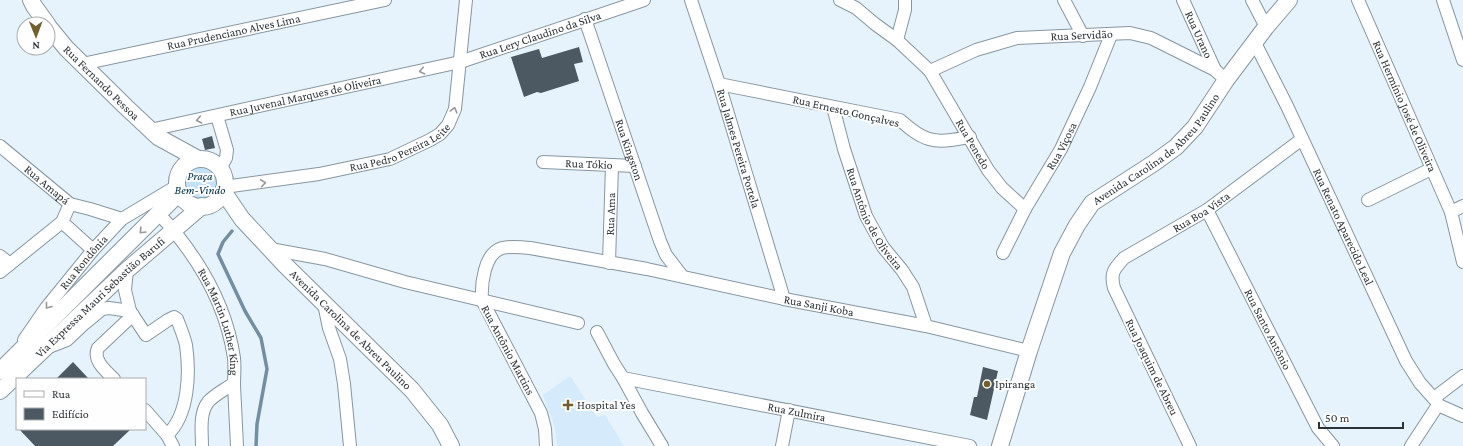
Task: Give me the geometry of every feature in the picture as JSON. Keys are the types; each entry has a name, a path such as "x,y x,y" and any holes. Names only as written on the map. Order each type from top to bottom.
{"main road":[{"name":"Rua Fernando Pessoa","path":"32,0 41,16"},
{"name":"Avenida Carolina de Abreu Paulino","path":"1000,446 1029,351 1062,253 1076,225 1092,203 1176,147 1195,128 1220,75 1255,43 1266,27 1289,0"},
{"name":"Rua Fernando Pessoa","path":"56,36 82,64 154,133 198,159"},
{"name":"Rua Fernando Pessoa","path":"154,133 179,183"},
{"path":"198,159 210,161 220,169 223,175 224,189 220,197 206,206 186,202 179,183 185,165 198,159"},
{"name":"Via Expressa Mauri Sebastião Barufi","path":"5,366 159,214 179,183"},
{"name":"Avenida Carolina de Abreu Paulino","path":"224,189 242,219 270,249 412,390 440,425 451,446"},
{"name":"Avenida Carolina de Abreu Paulino","path":"206,206 242,219"},
{"name":"Via Expressa Mauri Sebastião Barufi","path":"0,391 48,347 127,270 174,230 206,206"}],"street":[{"name":"Rua Prudenciano Alves Lima","path":"82,64 385,0"},
{"name":"Rua Pedro Pereira Leite","path":"224,189 319,174 390,159 440,134 448,125 455,110 466,0"},
{"name":"Rua Lery Claudino da Silva","path":"460,62 644,0"},
{"name":"Rua Jalmes Pereira Portela","path":"690,0 719,84 784,299"},
{"path":"840,0 856,8 897,40 930,71"},
{"path":"897,40 905,0"},
{"path":"1064,0 1083,36"},
{"name":"Rua Urano","path":"1183,0 1220,75"},
{"path":"1252,0 1266,27"},
{"name":"Rua Hermínio José de Oliveira","path":"1358,0 1451,212 1463,262"},
{"path":"1443,0 1463,60"},
{"name":"Rua Kingston","path":"585,19 666,255 682,276"},
{"name":"Rua Servidão","path":"930,71 976,50 1017,38 1130,33 1151,38 1220,75"},
{"name":"Rua Viçosa","path":"1003,253 1025,209 1062,149 1090,87 1111,35"},
{"name":"Rua Renato Aparecido Leal","path":"1255,43 1302,139 1406,361 1436,402"},
{"name":"Rua Juvenal Marques de Oliveira","path":"154,133 217,116 460,62"},
{"name":"Rua Penedo","path":"930,71 988,170 1002,188 1025,209"},
{"name":"Rua Ernesto Gonçalves","path":"719,84 900,120 915,132 928,139 948,140 970,137"},
{"name":"Rua Antônio de Oliveira","path":"833,107 844,149 866,216 883,247 902,270 913,287 926,326"},
{"path":"217,116 228,150 226,158 220,169"},
{"name":"Rua Boa Vista","path":"1114,288 1112,279 1114,268 1124,258 1207,210 1302,139"},
{"name":"Rua Amapá","path":"0,146 70,204 122,219"},
{"name":"Rua Tókio","path":"543,162 635,166"},
{"name":"Rua Ama","path":"609,262 612,165"},
{"path":"1368,200 1431,169"},
{"name":"Rua Rondônia","path":"5,366 46,308 92,250 122,219 179,183"},
{"path":"0,272 62,222 70,204"},
{"path":"1451,212 1463,206"},
{"name":"Rua Santo Antônio","path":"1207,210 1318,428 1333,446"},
{"name":"Rua Martin Luther King","path":"159,214 174,230 190,251 206,278 224,315 234,359 237,446"},
{"name":"Rua Amapá","path":"62,222 92,250"},
{"name":"Rua Antônio Martins","path":"546,446 545,429 540,413 482,300 482,283 484,273 493,255 501,248 514,246 609,262"},
{"path":"270,249 325,260 405,282 578,323"},
{"path":"0,256 10,264"},
{"name":"Rua Sanji Koba","path":"609,262 682,276 784,299 926,326 1029,351"},
{"path":"127,270 125,290 131,313 146,335 174,317 177,319 186,344 189,373 183,405 170,441"},
{"name":"Rua Joaquim de Abreu","path":"1114,288 1190,446"},
{"path":"324,304 329,328 340,359 350,446"},
{"path":"48,347 67,340 102,309 110,308 131,313"},
{"path":"113,378 97,358 97,351 98,348 131,313"},
{"path":"597,332 662,446"},
{"path":"1411,446 1436,402 1463,376"},
{"name":"Rua Zulmira","path":"623,378 970,446"},
{"path":"202,446 202,416 208,402 234,383"},
{"path":"1436,402 1463,416"},
{"path":"782,446 789,410"},
{"path":"146,411 170,441"}],"shaded area":[{"name":"Hospital Yes","path":"570,376 597,417 605,415 624,446 557,446 555,428 543,395"}],"green space":[{"name":"Praça Bem-Vindo","path":"197,166 203,166 207,167 214,173 217,183 216,190 210,197 203,200 197,200 193,199 186,193 183,186 183,180 184,176 190,169"}],"building":[{"path":"579,47 583,62 574,64 579,81 524,97 511,57 539,49 542,58"},
{"path":"212,136 215,148 205,150 202,139"},
{"path":"73,362 88,378 57,378"},
{"name":"Ipiranga","path":"983,367 998,371 987,420 970,415 974,397 977,397"},
{"path":"20,430 130,430 113,446 35,446"}],"waterway":[{"path":"232,231 223,242 218,254 245,311 261,338 267,369 257,424 256,446"}],"place":[{"name":"Ipiranga","path":"987,384"},
{"name":"Hospital Yes","path":"568,405"}]}
